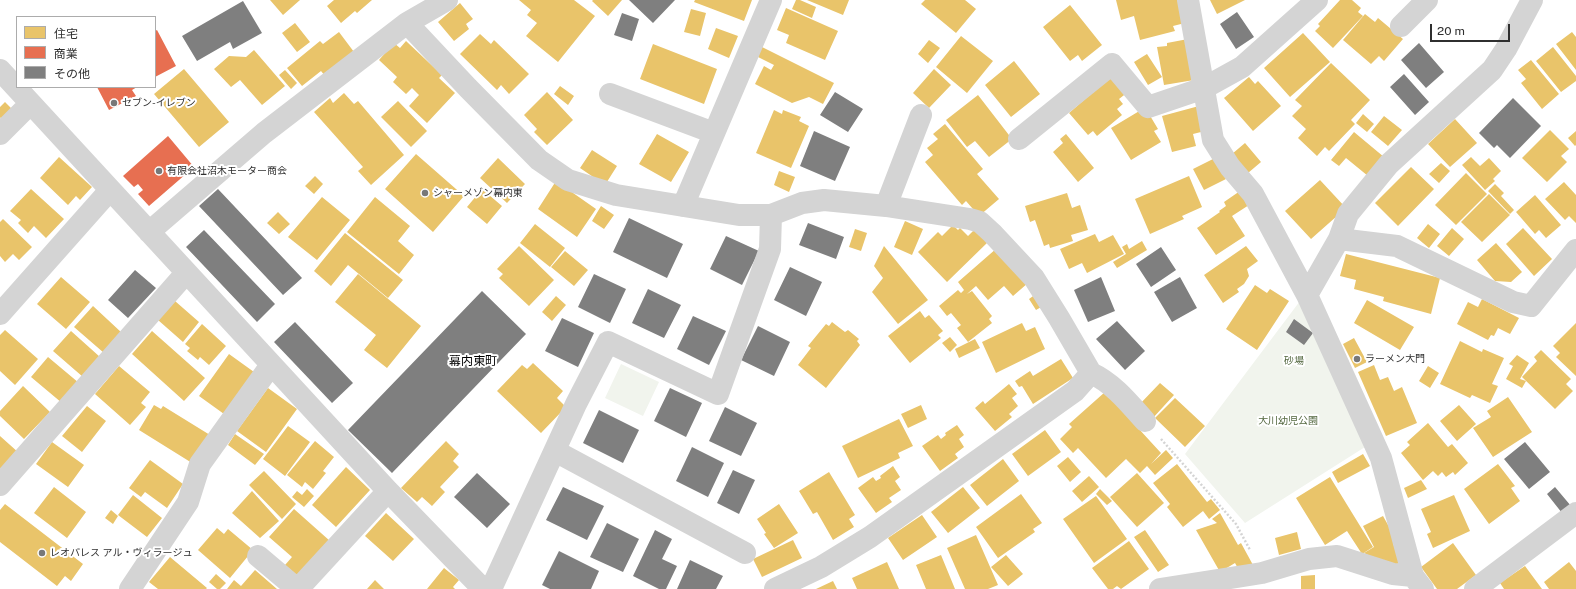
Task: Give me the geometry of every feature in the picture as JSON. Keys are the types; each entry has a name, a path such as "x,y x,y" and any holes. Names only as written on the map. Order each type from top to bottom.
{"street":[{"path":"149,232 264,133 407,23 446,0"},
{"path":"683,206 771,0"},
{"path":"1188,0 1214,140 1230,167 1253,194 1307,294 1381,458 1418,582"},
{"path":"1019,139 1112,64 1148,107 1204,88 1242,67 1317,0"},
{"path":"1401,26 1427,0"},
{"path":"1307,294 1339,239 1348,214 1389,164 1492,70 1506,49 1532,0"},
{"path":"407,23 539,160 568,180 616,195 739,215 771,215 802,203 824,200 886,206 970,219 980,222 1034,278 1091,373 1102,378 1121,395 1145,421"},
{"path":"0,70 388,491 478,584 490,589 576,404 608,342 718,394 770,249 771,215"},
{"path":"610,94 714,133"},
{"path":"0,134 30,104"},
{"path":"886,206 921,114"},
{"path":"0,314 110,190"},
{"path":"1339,239 1397,246 1513,302 1530,306 1576,250"},
{"path":"0,485 186,273"},
{"path":"130,589 188,502 200,464 271,365"},
{"path":"775,589 821,567 870,537 1075,391 1091,373"},
{"path":"555,451 745,553"},
{"path":"258,556 297,589 388,491"},
{"path":"1475,589 1576,513"},
{"path":"1160,589 1262,573 1309,559 1337,556 1418,582"}],"path":[{"path":"1145,421 1236,524 1262,573"}],"green space":[{"name":"大川幼児公園","path":"1300,301 1365,447 1245,523 1185,454"},
{"path":"621,364 659,382 643,416 605,398"}],"building: 住宅":[{"path":"270,0 300,0 283,15"},
{"path":"334,0 372,0 357,13 355,11 341,23 327,6"},
{"path":"519,0 574,0 595,16 558,62 526,36 537,23 527,15 531,10"},
{"path":"622,0 608,16 592,1"},
{"path":"695,0 752,0 744,21 694,2"},
{"path":"796,0 800,0 816,7 812,18 792,9"},
{"path":"807,0 849,0 843,15"},
{"path":"925,0 965,0 976,9 956,33 921,4"},
{"path":"1116,0 1178,0 1185,23 1173,26 1175,31 1140,40 1134,16 1121,20"},
{"path":"1210,0 1245,0 1217,14"},
{"path":"1340,0 1352,0 1361,8 1358,12 1363,16 1333,48 1315,31 1320,26 1318,24"},
{"path":"460,3 473,19 466,24 469,29 454,41 438,22"},
{"path":"1070,5 1102,45 1082,61 1078,55 1070,61 1043,27"},
{"path":"786,8 838,31 825,60 786,43 789,35 777,30"},
{"path":"691,9 706,13 700,36 684,32"},
{"path":"1365,14 1375,22 1378,18 1403,39 1384,61 1379,56 1371,64 1343,40"},
{"path":"295,23 310,42 297,52 282,33"},
{"path":"716,28 738,36 729,58 708,49"},
{"path":"339,32 354,52 325,76 321,71 302,86 287,68 320,41 323,44"},
{"path":"1572,32 1576,37 1576,70 1556,44"},
{"path":"1303,33 1330,62 1290,97 1264,68"},
{"path":"480,34 491,44 494,40 529,74 509,94 501,85 497,90 460,54"},
{"path":"961,36 993,61 967,93 936,67"},
{"path":"1188,39 1194,80 1164,85 1157,47 1167,46 1167,43"},
{"path":"929,40 940,48 928,63 918,54"},
{"path":"406,41 442,75 439,78 455,93 427,123 409,106 419,95 412,88 406,94 393,82 397,77 379,60 394,43 400,48"},
{"path":"653,44 717,69 704,104 640,79"},
{"path":"762,47 834,83 823,104 809,97 792,103 755,84 764,66 771,70 774,65 758,57"},
{"path":"1553,47 1576,76 1576,81 1561,92 1536,61"},
{"path":"254,50 285,86 262,105 240,80 231,87 214,69 229,56 246,57"},
{"path":"1147,54 1162,77 1148,85 1134,62"},
{"path":"1531,60 1559,94 1542,109 1521,83 1526,79 1518,70"},
{"path":"1014,61 1040,94 1011,117 985,85"},
{"path":"1331,63 1370,100 1351,120 1355,124 1329,151 1325,147 1317,156 1298,138 1306,129 1292,116 1302,106 1295,100"},
{"path":"184,69 229,122 199,147 154,94"},
{"path":"934,69 951,85 929,108 913,93"},
{"path":"285,70 297,83 291,89 279,75"},
{"path":"1113,75 1128,92 1119,99 1123,104 1117,109 1122,115 1097,136 1093,131 1088,135 1069,113"},
{"path":"1249,77 1255,84 1258,81 1281,106 1253,131 1224,98"},
{"path":"560,86 574,96 568,105 554,94"},
{"path":"547,92 573,120 547,145 534,132 537,129 524,115"},
{"path":"344,93 354,104 358,101 404,155 371,185 358,171 363,167 314,112 330,98 333,103"},
{"path":"978,95 1012,139 989,157 975,141 967,147 946,120"},
{"path":"398,101 427,131 411,147 381,117"},
{"path":"5,102 12,109 1,119 0,107"},
{"path":"1199,106 1205,131 1193,134 1196,146 1172,152 1162,116"},
{"path":"774,110 782,114 783,110 801,117 799,121 809,126 791,168 756,153"},
{"path":"1141,110 1149,114 1158,129 1154,131 1161,142 1131,160 1111,128"},
{"path":"1363,114 1374,124 1367,132 1356,123"},
{"path":"1384,116 1402,130 1388,146 1371,132"},
{"path":"1455,119 1477,143 1450,167 1428,144"},
{"path":"945,124 983,169 977,174 999,199 979,216 966,201 962,205 925,162 933,155 927,148 938,139 933,134"},
{"path":"1550,130 1569,149 1561,156 1567,162 1547,182 1522,158"},
{"path":"1576,131 1576,145 1575,146 1568,138"},
{"path":"1354,132 1384,157 1368,176 1346,158 1339,166 1331,160"},
{"path":"657,134 689,152 671,182 639,164"},
{"path":"1066,134 1094,168 1078,182 1053,152 1063,143 1060,139"},
{"path":"1245,143 1261,162 1248,173 1232,154"},
{"path":"592,150 617,166 605,185 580,168"},
{"name":"シャーメゾン幕内東","path":"416,154 464,196 433,232 385,189"},
{"path":"59,157 92,187 80,200 76,196 68,205 40,178"},
{"path":"1471,157 1480,166 1489,158 1501,171 1493,179 1495,181 1485,190 1462,165"},
{"path":"498,158 525,184 507,203 480,178"},
{"path":"1215,158 1226,179 1204,190 1193,169"},
{"path":"1441,163 1450,171 1439,183 1429,174"},
{"path":"1411,167 1434,189 1398,226 1375,203"},
{"path":"779,171 795,177 789,192 774,185"},
{"path":"1466,173 1487,194 1456,225 1435,205"},
{"path":"315,176 323,184 314,194 305,186"},
{"path":"1189,176 1202,207 1182,216 1184,219 1150,234 1135,199"},
{"path":"1320,180 1346,208 1311,239 1285,211"},
{"path":"556,181 596,209 577,237 538,209"},
{"path":"1564,182 1576,195 1576,223 1569,216 1565,220 1545,199"},
{"path":"1495,184 1504,193 1501,196 1514,210 1510,214 1488,191"},
{"path":"31,189 64,219 46,238 34,226 28,233 18,223 21,220 10,211"},
{"path":"482,189 502,206 487,224 467,207"},
{"path":"1240,191 1249,205 1232,216 1245,236 1216,255 1197,228 1220,212 1219,211 1226,206 1224,202"},
{"path":"1067,193 1072,208 1080,205 1088,230 1071,235 1073,241 1050,248 1049,244 1044,246 1035,220 1030,222 1025,206"},
{"path":"1489,194 1510,215 1482,242 1461,222"},
{"path":"1535,195 1561,225 1546,238 1539,230 1535,234 1516,212"},
{"path":"322,197 350,220 317,260 288,237"},
{"path":"375,197 410,226 398,241 414,255 399,274 347,232"},
{"path":"601,206 614,215 604,229 592,221"},
{"path":"278,212 290,224 279,234 267,223"},
{"path":"3,219 32,247 19,260 13,254 5,262 0,256 0,222"},
{"path":"905,221 923,229 912,255 894,247"},
{"path":"535,224 565,248 550,267 520,243"},
{"path":"1428,224 1440,234 1429,248 1417,238"},
{"path":"953,225 958,230 960,228 968,236 975,229 988,242 947,282 918,252 938,232 942,236"},
{"path":"1452,228 1464,239 1449,256 1437,246"},
{"path":"1523,228 1552,259 1534,276 1506,244"},
{"path":"855,229 867,233 861,251 849,247"},
{"path":"345,233 403,280 388,298 348,265 331,286 314,271"},
{"path":"1095,234 1099,242 1113,235 1124,254 1087,273 1082,263 1069,269 1060,249"},
{"path":"1142,241 1147,250 1117,268 1113,262 1126,254 1122,247 1127,244 1129,249"},
{"path":"1496,243 1522,272 1511,282 1495,281 1477,260"},
{"path":"519,246 554,280 529,306 499,278 503,274 497,269"},
{"path":"884,246 928,300 898,324 872,292 883,278 874,266"},
{"path":"1246,246 1258,261 1247,269 1249,276 1244,284 1237,289 1239,292 1223,303 1204,275"},
{"path":"997,248 1028,283 1013,296 1004,286 988,300 976,286 967,294 972,291 992,316 989,319 992,323 968,342 957,328 961,325 951,313 947,316 939,306 958,290 961,293 964,290 958,282"},
{"path":"565,251 588,270 574,286 551,267"},
{"path":"1346,254 1440,278 1431,314 1383,301 1384,297 1354,289 1356,280 1340,276"},
{"path":"358,274 421,326 387,368 364,350 376,335 335,302"},
{"path":"61,277 90,302 66,329 37,304"},
{"path":"1255,285 1267,293 1270,289 1289,301 1257,350 1226,329"},
{"path":"1036,294 1043,306 1036,310 1029,299"},
{"path":"556,296 566,305 552,321 542,312"},
{"path":"1482,299 1519,318 1510,334 1498,328 1494,336 1491,335 1488,340 1457,324 1468,302 1478,307"},
{"path":"1367,300 1414,327 1400,350 1354,323"},
{"path":"175,301 199,322 183,342 158,320"},
{"path":"93,306 122,333 104,353 74,327"},
{"path":"920,311 925,318 929,315 943,331 938,335 941,338 910,363 888,336"},
{"path":"832,322 845,332 848,330 859,339 857,341 860,345 826,388 798,365 811,348 808,346 826,324 829,326"},
{"path":"1022,323 1026,331 1035,327 1045,349 996,373 982,342"},
{"path":"1576,323 1576,376 1556,357 1560,353 1553,346"},
{"path":"202,324 226,346 209,365 200,357 198,360 187,351 190,348 185,344"},
{"path":"5,330 38,359 15,385 0,371 0,335"},
{"path":"71,331 100,357 83,377 53,351"},
{"path":"152,331 205,378 184,401 132,354"},
{"path":"950,337 957,345 950,352 942,343"},
{"path":"1354,338 1367,362 1355,368 1343,344"},
{"path":"975,339 980,348 959,358 955,349"},
{"path":"1460,341 1482,352 1483,349 1504,358 1492,384 1498,386 1490,403 1472,395 1470,398 1440,384"},
{"path":"1541,350 1571,379 1566,384 1573,391 1555,409 1522,377 1537,361 1534,357"},
{"path":"229,354 254,372 224,414 199,396"},
{"path":"1517,355 1529,363 1520,379 1526,381 1522,388 1506,379 1513,366 1509,364"},
{"path":"48,357 79,383 62,403 31,377"},
{"path":"1061,359 1073,378 1033,404 1022,386 1019,387 1015,381 1030,371 1033,376"},
{"path":"533,363 563,391 557,398 566,407 541,433 497,391 522,365 527,369"},
{"path":"1374,365 1380,380 1388,377 1394,391 1402,387 1417,423 1386,436 1358,372"},
{"path":"119,366 150,392 141,403 146,407 130,425 95,394"},
{"path":"1428,366 1439,373 1430,388 1419,381"},
{"path":"1160,383 1174,395 1152,419 1138,406"},
{"path":"1009,384 1017,394 1012,398 1018,406 1009,414 1012,417 995,431 975,408 983,401 985,404"},
{"path":"23,386 50,412 24,439 0,416 0,411"},
{"path":"268,388 297,409 266,452 237,431"},
{"path":"1105,392 1161,453 1151,464 1166,450 1173,458 1155,475 1147,466 1140,473 1126,459 1106,478 1078,448 1073,453 1060,439 1072,427 1069,424"},
{"path":"1508,397 1532,432 1493,457 1473,428 1491,417 1487,411"},
{"path":"1175,398 1205,426 1185,447 1155,418"},
{"path":"154,405 161,409 163,406 210,435 192,463 139,430"},
{"path":"921,405 927,419 908,428 901,414"},
{"path":"1459,405 1476,424 1457,441 1440,421"},
{"path":"87,406 106,421 82,452 62,436"},
{"path":"899,419 913,446 898,453 900,458 858,478 842,446"},
{"path":"1428,423 1448,447 1452,444 1468,463 1455,475 1453,472 1446,477 1442,472 1438,476 1433,471 1423,480 1401,453 1410,445 1407,442"},
{"path":"957,425 964,435 959,439 964,447 955,454 958,458 940,471 922,446 938,435 941,439 946,435 945,433"},
{"path":"288,426 310,442 285,476 263,459"},
{"path":"1045,430 1061,452 1028,476 1012,454"},
{"path":"235,434 264,454 255,465 228,445"},
{"path":"0,436 19,453 0,474"},
{"path":"315,441 334,457 323,471 326,473 313,489 305,482 302,487 287,475"},
{"path":"446,441 459,454 453,461 459,467 440,487 445,492 432,506 422,497 417,502 401,488"},
{"path":"52,442 84,465 68,487 36,464"},
{"path":"1363,454 1370,466 1338,483 1332,472"},
{"path":"1068,457 1081,472 1070,482 1057,466"},
{"path":"1003,459 1019,481 987,506 970,485"},
{"path":"150,460 183,484 167,508 145,492 141,497 129,488"},
{"path":"1177,464 1207,502 1211,499 1220,510 1209,519 1203,511 1183,527 1167,507 1170,504 1153,483"},
{"path":"1498,464 1515,486 1511,488 1520,501 1489,524 1464,489"},
{"path":"893,466 900,477 895,481 901,490 889,498 892,502 876,513 858,488 873,477 876,481 881,478 880,476"},
{"path":"346,467 370,490 336,527 312,505"},
{"path":"264,471 296,504 282,519 249,485"},
{"path":"829,472 855,515 849,519 854,527 833,540 817,512 813,514 799,491"},
{"path":"1137,473 1164,503 1137,527 1110,497"},
{"path":"1089,476 1099,487 1082,502 1072,491"},
{"path":"1330,477 1373,547 1362,554 1347,531 1325,545 1296,498"},
{"path":"1421,480 1427,489 1408,498 1404,488"},
{"path":"54,487 86,512 67,538 34,513"},
{"path":"963,487 980,508 948,533 931,512"},
{"path":"307,489 314,496 304,507 292,497 297,491 302,495"},
{"path":"1100,489 1112,501 1107,505 1096,494"},
{"path":"252,491 279,521 260,538 232,513"},
{"path":"1021,494 1042,523 1033,529 1035,532 998,558 976,527"},
{"path":"133,495 162,518 147,537 118,515"},
{"path":"1454,495 1470,531 1433,548 1427,534 1431,532 1421,509"},
{"path":"1096,496 1127,539 1094,563 1063,519"},
{"name":"レオパレス アル・ヴィラージュ","path":"5,504 83,564 71,581 65,576 57,586 0,542 0,510"},
{"path":"779,504 798,533 774,548 764,534 766,533 757,519"},
{"path":"294,509 330,541 299,577 285,565 292,557 269,537"},
{"path":"111,510 118,516 113,524 105,518"},
{"path":"386,513 414,539 393,561 365,536"},
{"path":"1220,513 1238,545 1241,543 1253,565 1240,572 1235,563 1220,572 1196,530 1217,523 1212,519"},
{"path":"922,515 937,537 903,560 888,538"},
{"path":"1383,516 1397,541 1393,544 1403,561 1391,567 1364,553 1374,547 1363,526"},
{"path":"217,528 224,534 228,529 253,550 230,578 198,550"},
{"path":"1145,530 1169,565 1158,572 1134,537"},
{"path":"1297,532 1301,549 1279,555 1275,538"},
{"path":"976,535 998,585 988,589 965,589 947,548"},
{"path":"793,540 802,558 762,577 753,559"},
{"path":"1129,541 1149,569 1121,589 1117,586 1113,589 1108,589 1092,568"},
{"path":"1453,543 1476,575 1457,589 1437,589 1421,567"},
{"path":"941,555 955,589 926,589 916,565"},
{"path":"1006,555 1023,574 1008,586 991,567"},
{"path":"170,557 207,588 158,589 149,582"},
{"path":"887,562 899,589 857,589 852,578"},
{"path":"1569,562 1576,571 1576,589 1549,589 1544,582"},
{"path":"1525,566 1542,589 1504,589 1500,583"},
{"path":"444,568 459,580 453,587 455,589 427,589"},
{"path":"255,570 277,589 227,589 234,580 241,586"},
{"path":"216,574 226,583 220,589 217,589 209,582"},
{"path":"1315,575 1315,589 1301,589 1301,576"},
{"path":"375,580 384,589 367,589"},
{"path":"833,581 837,589 816,589"}],"building: 商業":[{"name":"セブン-イレブン","path":"156,30 176,66 156,76"},
{"name":"セブン-イレブン","path":"98,88 135,88 132,90 136,96 109,110"},
{"name":"有限会社沼木モーター商会","path":"168,136 194,167 149,206 138,194 143,190 138,184 134,187 123,176"}],"building: その他":[{"path":"629,0 675,0 653,23"},
{"path":"243,1 262,33 233,49 230,42 197,61 182,36"},
{"path":"1237,12 1254,37 1236,49 1220,24"},
{"path":"622,13 639,19 632,41 614,35"},
{"path":"1419,43 1444,72 1426,88 1401,60"},
{"path":"1404,74 1429,102 1415,115 1390,87"},
{"path":"835,92 863,109 848,132 820,115"},
{"path":"1513,98 1541,126 1510,158 1497,145 1494,148 1479,133"},
{"path":"814,131 850,147 835,181 800,166"},
{"path":"218,189 302,278 283,295 199,206"},
{"path":"629,218 683,244 667,278 613,252"},
{"path":"808,223 844,237 836,259 799,245"},
{"path":"204,230 275,304 257,322 186,247"},
{"path":"726,236 759,251 742,285 710,269"},
{"path":"1161,247 1176,270 1151,287 1136,264"},
{"path":"790,267 822,282 806,316 774,300"},
{"path":"135,270 156,288 128,318 108,300"},
{"path":"594,274 626,289 610,323 578,307"},
{"path":"1101,277 1115,311 1088,322 1074,290"},
{"path":"1180,277 1197,308 1172,322 1154,292"},
{"path":"648,289 681,305 664,338 632,323"},
{"path":"482,291 526,334 392,473 348,430"},
{"path":"693,316 726,331 709,365 677,349"},
{"path":"562,318 594,333 578,367 545,351"},
{"path":"1294,319 1313,333 1304,345 1286,332"},
{"path":"1117,321 1145,351 1125,370 1096,339"},
{"path":"295,322 353,383 332,403 274,342"},
{"path":"758,326 790,342 774,376 741,360"},
{"path":"670,388 702,403 686,437 654,421"},
{"path":"725,407 757,423 741,456 709,441"},
{"path":"599,410 639,430 623,463 583,443"},
{"path":"1525,442 1550,472 1529,489 1504,459"},
{"path":"692,447 724,463 708,497 676,481"},
{"path":"733,470 755,480 739,514 717,503"},
{"path":"477,473 510,504 487,528 454,497"},
{"path":"563,487 604,506 587,540 546,520"},
{"path":"1555,487 1571,506 1562,513 1547,494"},
{"path":"607,523 639,539 623,572 590,557"},
{"path":"655,530 672,539 662,559 677,566 666,589 659,589 633,576"},
{"path":"559,551 599,571 591,589 550,589 542,585"},
{"path":"690,560 723,576 716,589 677,589"}],"place":[{"name":"セブン-イレブン","path":"114,103"},
{"name":"有限会社沼木モーター商会","path":"159,171"},
{"name":"シャーメゾン幕内東","path":"425,193"},
{"name":"ラーメン大門","path":"1357,359"},
{"name":"レオパレス アル・ヴィラージュ","path":"42,553"}],"district":[{"name":"幕内東町","path":"473,361"}],"park label":[{"name":"砂場","path":"1294,361"}]}
